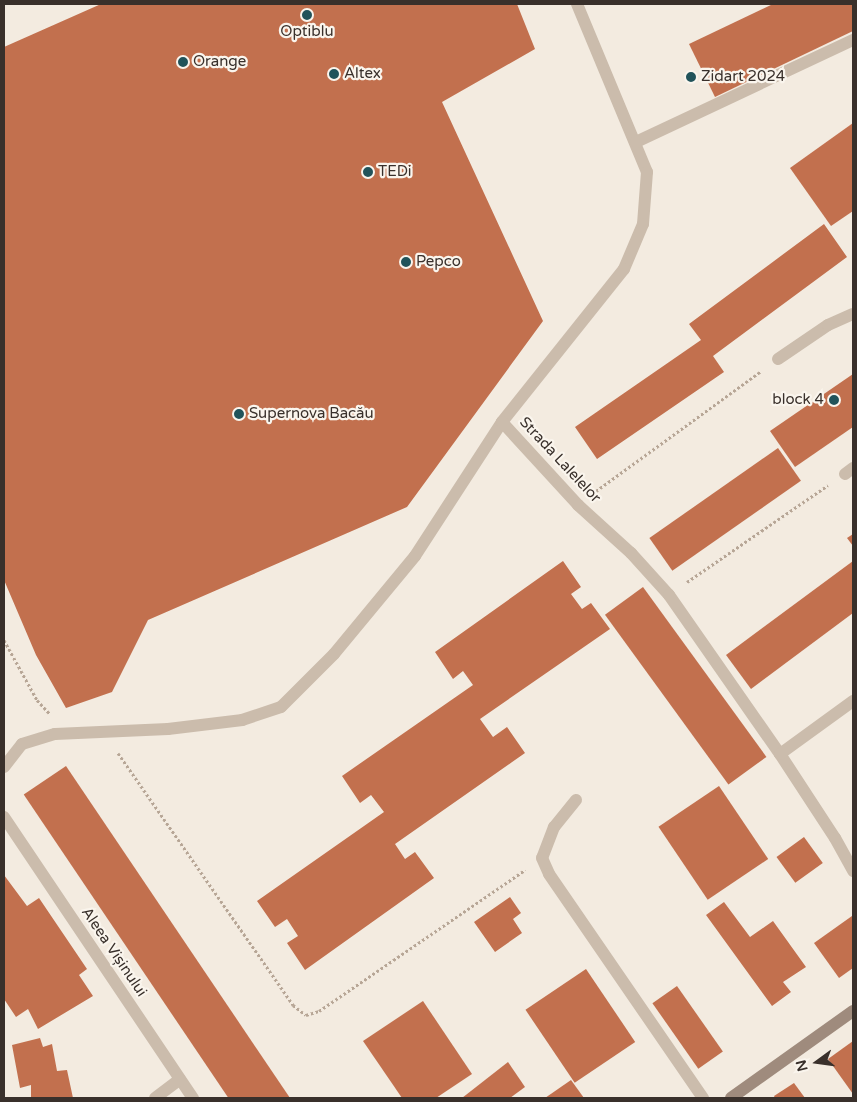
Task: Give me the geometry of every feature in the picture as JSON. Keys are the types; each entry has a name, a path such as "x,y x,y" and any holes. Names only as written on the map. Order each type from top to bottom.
{"street":[{"name":"Strada Lalelelor","path":"577,4 647,172 643,224 624,269 502,422 578,505 631,552 669,595 780,754 835,838 853,871"},
{"path":"636,142 853,40"},
{"path":"778,359 828,325 853,314"},
{"path":"4,766 22,744 55,734 168,729 242,720 282,707 334,654 415,556 502,422"},
{"path":"780,754 853,701"},
{"path":"576,800 554,827 542,858 548,874 703,1098"},
{"name":"Aleea Vișinului","path":"4,816 193,1098"},
{"path":"731,1098 853,1011"},
{"path":"155,1098 180,1079"}],"path":[{"path":"578,505 778,359"},
{"path":"669,595 849,471"},
{"path":"4,640 37,700 50,714"},
{"path":"97,732 130,770 293,1005 306,1015 319,1011 542,858"}],"building":[{"name":"Supernova Bacău","path":"101,4 517,4 535,49 442,102 543,321 407,507 148,620 112,692 66,708 36,655 4,580 4,47"},
{"path":"773,4 853,4 853,31 715,97 689,44"},
{"path":"853,123 853,211 831,226 790,168"},
{"path":"824,224 847,257 713,356 724,372 597,459 575,427 701,340 689,324"},
{"name":"block 4","path":"853,374 853,427 795,467 770,431"},
{"path":"778,448 801,481 672,571 649,538"},
{"path":"853,534 853,546 847,538"},
{"path":"563,561 581,587 571,594 582,609 591,603 610,629 480,719 493,737 507,727 525,753 395,844 405,859 415,852 434,878 305,970 287,943 298,936 287,919 275,927 257,901 384,812 371,795 360,803 342,776 473,685 463,671 453,679 435,652"},
{"path":"853,561 853,613 751,689 726,655"},
{"path":"643,587 766,757 728,785 605,615"},
{"path":"66,766 290,1098 228,1098 24,795"},
{"path":"719,786 768,859 708,900 658,827"},
{"path":"804,837 823,863 795,883 776,857"},
{"path":"4,875 27,906 39,898 87,969 79,975 93,996 38,1029 28,1009 16,1017 4,999"},
{"path":"510,897 521,913 513,919 522,933 495,952 474,922"},
{"path":"724,902 750,937 773,921 806,967 783,982 791,992 772,1006 706,915"},
{"path":"852,916 853,968 839,978 814,943"},
{"path":"586,969 635,1042 575,1083 525,1010"},
{"path":"677,986 723,1052 698,1069 652,1003"},
{"path":"423,1001 472,1074 436,1098 402,1098 363,1041"},
{"path":"40,1038 43,1047 52,1044 57,1071 67,1070 73,1098 31,1098 31,1085 20,1088 12,1045"},
{"path":"853,1041 853,1094 828,1059"},
{"path":"508,1062 525,1087 510,1098 462,1098"},
{"path":"571,1080 584,1098 545,1098"},
{"path":"794,1083 805,1098 775,1098 774,1096"}],"place":[{"name":"Optiblu","path":"307,15"},
{"name":"Orange","path":"183,62"},
{"name":"Altex","path":"334,74"},
{"name":"Zidart 2024","path":"691,77"},
{"name":"TEDi","path":"368,172"},
{"name":"Pepco","path":"406,262"},
{"name":"block 4","path":"834,400"},
{"name":"Supernova Bacău","path":"239,414"}]}
